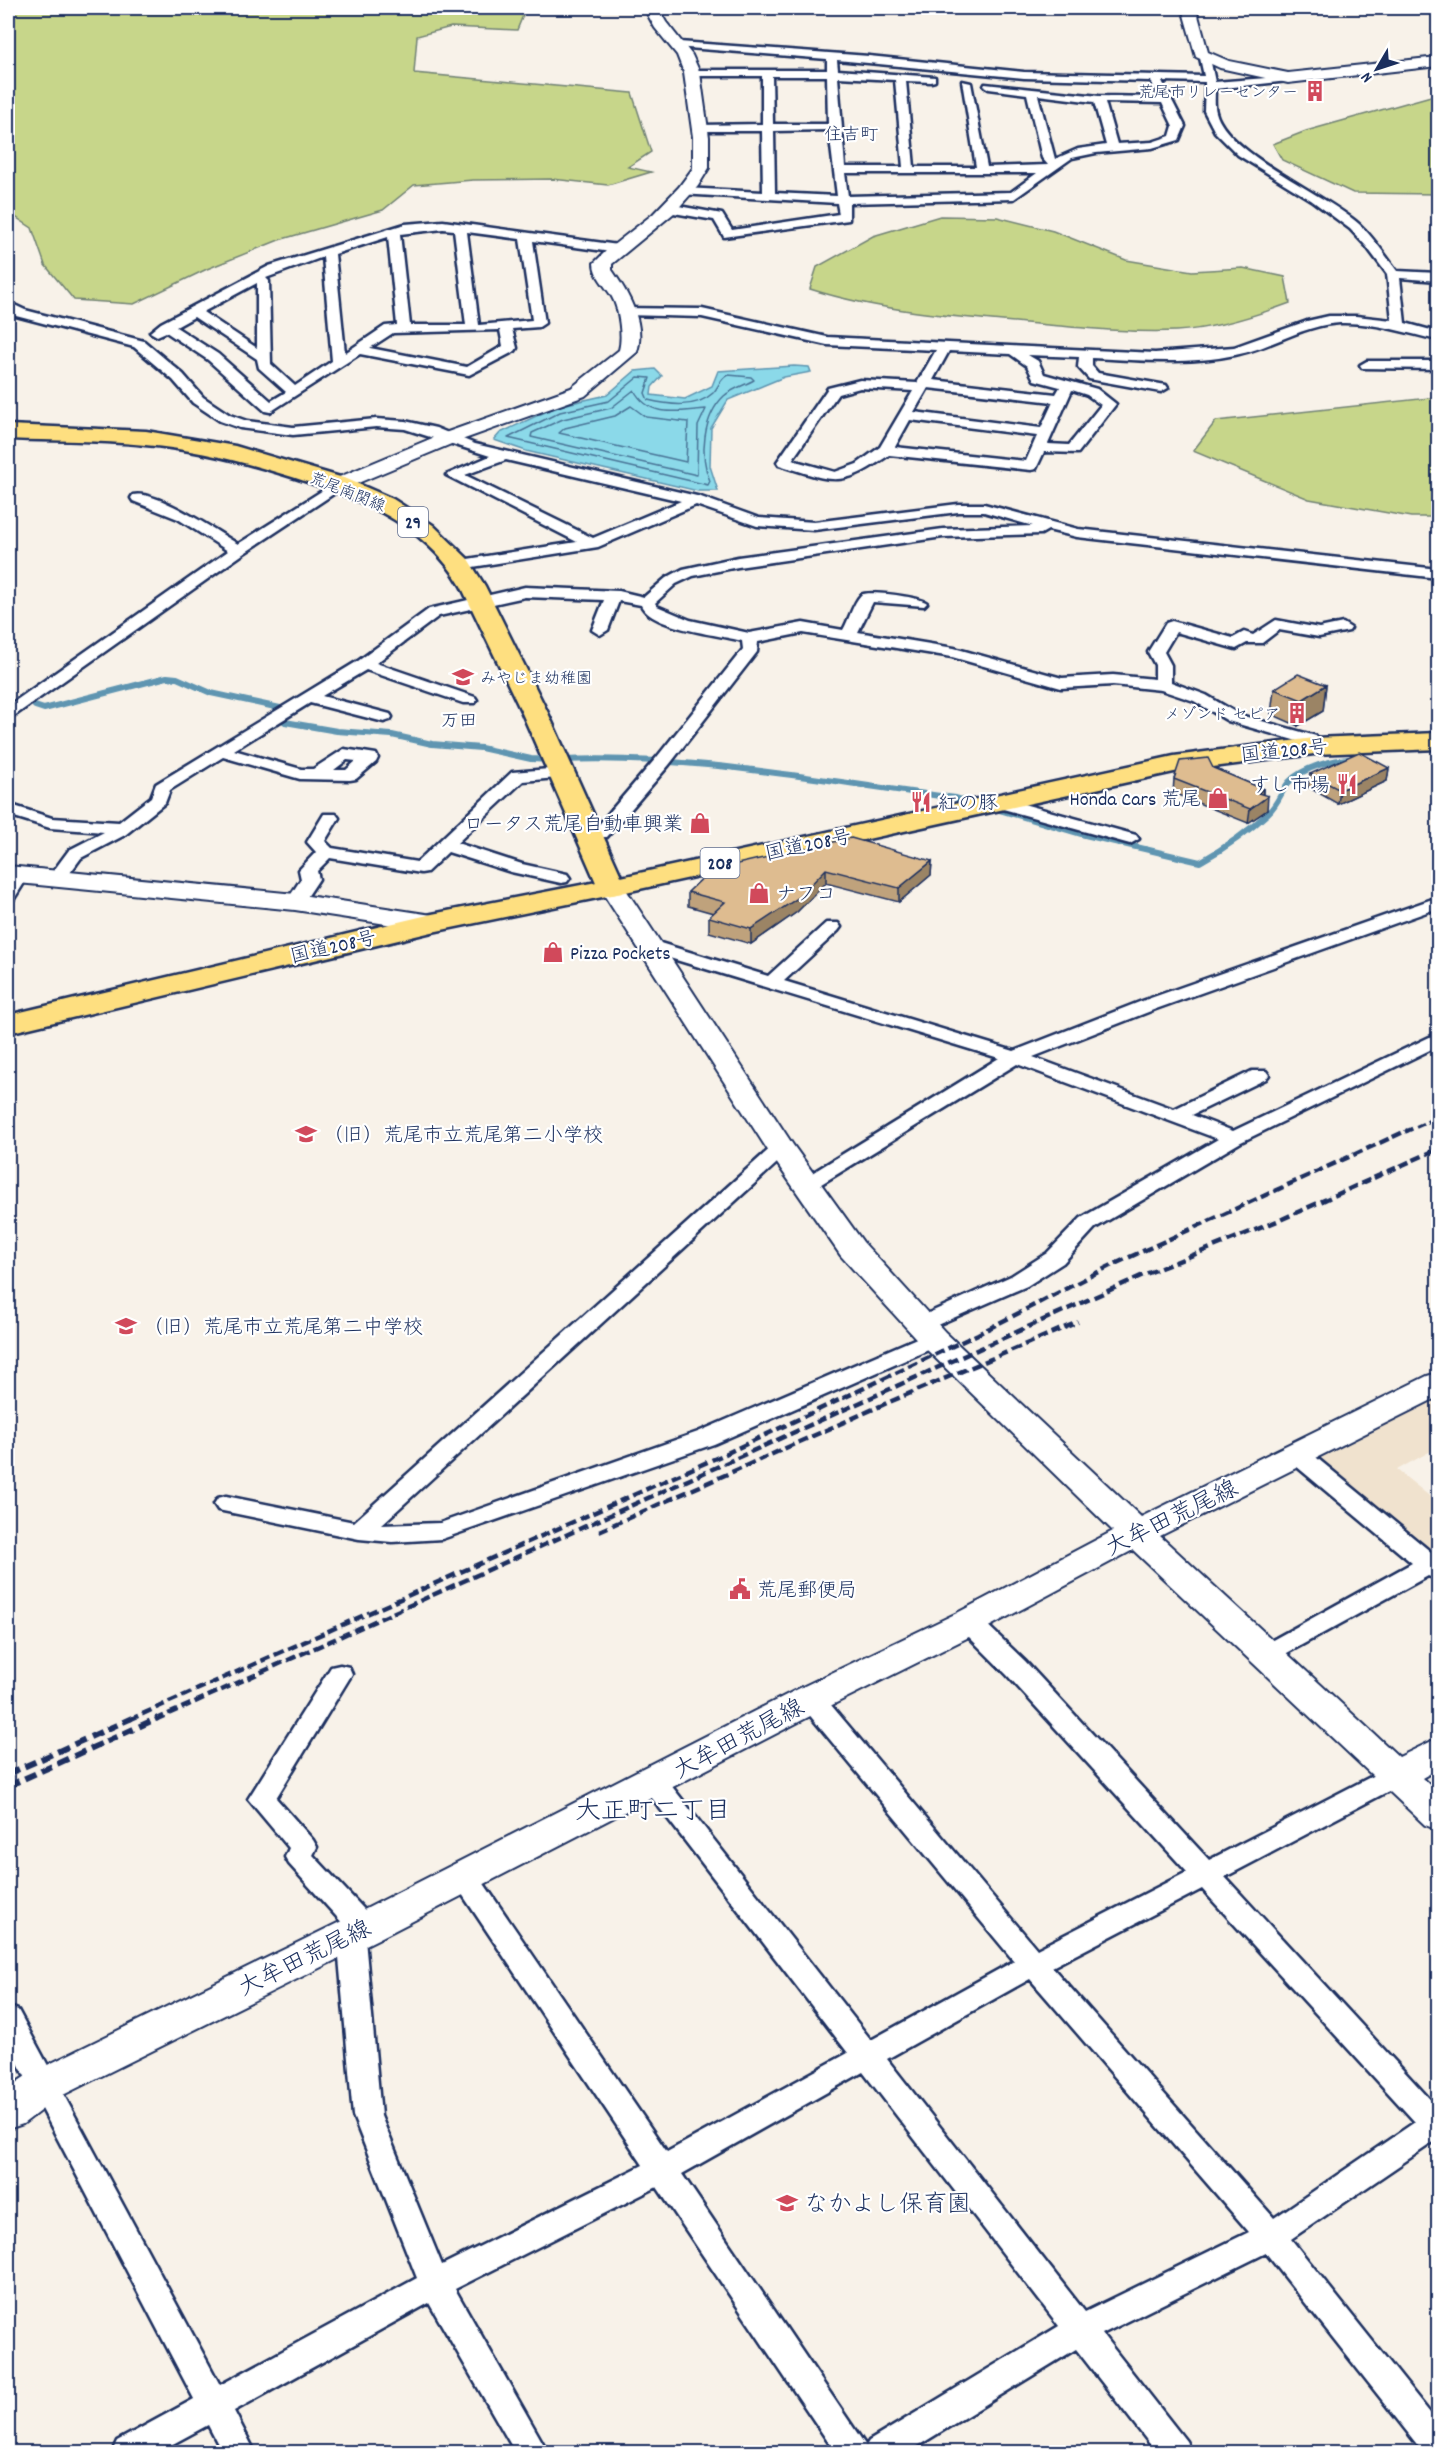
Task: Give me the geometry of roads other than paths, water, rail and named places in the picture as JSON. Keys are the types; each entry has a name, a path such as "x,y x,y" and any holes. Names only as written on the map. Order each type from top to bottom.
{"main road":[{"name":"荒尾南関線","path":"8,432 146,438 236,453 339,484 385,504 425,530 460,564 480,600 562,773 612,887"},
{"name":"国道208号","path":"8,1024 432,923 612,887 1174,764 1314,746 1438,741"}],"street":[{"path":"8,712 149,616 238,550 339,484 448,438 578,392 628,352 631,342 622,300 603,270 603,263 618,249 647,229 684,192 701,168 700,128 692,73 679,45 654,17 651,8"},
{"path":"1189,8 1201,54 1205,58 1225,65 1288,78"},
{"path":"679,45 832,56 1024,75 1155,78 1209,82 1288,78 1438,62"},
{"path":"668,208 718,216 728,234 844,217 834,127 832,56"},
{"path":"1205,58 1210,111 1219,130 1242,153 1315,197 1354,226 1392,274 1399,327"},
{"path":"767,72 769,197"},
{"path":"692,73 833,73 956,82 1099,99 1163,100"},
{"path":"900,77 909,171"},
{"path":"684,192 842,200 1014,195 1051,167 1085,151 1154,145 1175,138 1179,126 1163,100 1155,78"},
{"path":"956,82 982,171"},
{"path":"1032,91 1051,167"},
{"path":"1099,99 1112,148"},
{"path":"700,128 834,127"},
{"path":"838,170 982,171 1051,167"},
{"path":"139,344 166,326 291,262 426,225 618,249"},
{"path":"460,228 472,329"},
{"path":"394,232 404,329"},
{"path":"166,326 213,357 270,408 390,328 472,329 539,323 526,236"},
{"path":"329,250 339,363"},
{"path":"1392,274 1438,274"},
{"path":"258,277 263,281 264,365 294,392"},
{"path":"8,306 21,313 97,331 139,344 178,377 198,400 225,418 245,425 293,430 386,424 431,431 470,447 696,500 757,522 814,526 958,508 984,508 1057,529"},
{"path":"625,311 702,313 827,340 1086,355 1155,357 1217,354 1259,345 1314,323 1330,320 1399,327 1438,336"},
{"path":"193,312 264,358"},
{"path":"358,350 469,371 510,348 505,326"},
{"path":"944,348 923,385 906,415 886,450 861,467 836,477 784,462 833,391 861,384 923,385 1064,393 1092,392 1109,404 1073,450 1039,447"},
{"path":"1015,352 1033,364 1039,377 1064,393"},
{"path":"1086,355 1085,367 1094,376 1161,388"},
{"path":"1367,365 1438,365"},
{"path":"886,450 1030,466 1064,393"},
{"path":"906,415 1045,433"},
{"path":"505,455 453,475 593,544"},
{"path":"138,498 183,516 238,550"},
{"path":"460,564 593,544 696,500"},
{"path":"647,602 671,581 688,572 738,562 942,533 1057,529 1438,574"},
{"path":"58,877 75,854 123,828 159,799 162,788 364,664 434,612 480,600 525,592 613,596 647,602"},
{"path":"600,630 613,596"},
{"path":"848,636 868,597 919,603"},
{"path":"647,602 650,609 673,620 724,630 749,638 762,637 788,628 803,628 954,654 1061,683 1113,680 1163,685 1200,698 1234,717 1310,740 1314,746"},
{"path":"1163,685 1163,665 1156,652 1173,626 1236,644 1244,636 1256,640 1276,625 1323,633 1332,633 1343,628"},
{"path":"589,833 601,833 663,761 751,649 749,638"},
{"path":"364,664 470,700"},
{"path":"308,697 384,717"},
{"path":"221,751 300,774 317,774"},
{"path":"330,818 316,842 326,852 421,868 518,776 562,773"},
{"path":"998,802 1130,839"},
{"path":"8,809 50,823 123,828"},
{"path":"446,845 517,868 561,878"},
{"path":"295,902 309,879 308,870 326,852"},
{"path":"12,881 58,877 295,902 432,923"},
{"path":"612,887 647,945 781,1149 852,1249 927,1332 1135,1534 1438,1815"},
{"path":"806,1185 1015,1057 1149,1005 1438,902"},
{"path":"771,983 832,927"},
{"path":"647,945 1015,1057 1234,1138"},
{"path":"226,1504 359,1531 392,1534 442,1531 706,1438 927,1332 1019,1281 1055,1258 1088,1223 1234,1138 1438,1039"},
{"path":"1175,1116 1259,1075"},
{"path":"359,1531 781,1149"},
{"name":"大牟田荒尾線","path":"8,2111 43,2086 654,1782 811,1699 969,1622 1135,1534 1437,1387"},
{"path":"1265,1656 1436,1564 1298,1455"},
{"path":"880,2452 1082,2329 1270,2236 1438,2124 1016,1668 969,1622"},
{"path":"340,1674 261,1799 304,1847 298,1857 357,1931 367,2116 435,2284 532,2452"},
{"path":"811,1699 1033,1964 1270,2236 1438,2447"},
{"path":"128,2452 435,2284 662,2170 1033,1964 1207,1875 1438,1752"},
{"path":"654,1782 865,2057 1082,2329 1175,2452"},
{"path":"465,1876 853,2452"},
{"path":"8,2018 239,2452"}],"water":[{"path":"809,367 811,372 784,377 728,400 711,428 710,466 718,491 698,491 526,451 494,440 500,433 558,406 607,395 635,371 655,369 662,376 652,387 651,395 685,399 712,386 718,371"}],"waterway":[{"path":"35,706 44,709 167,677 177,678 211,693 280,708 287,713 282,719 285,722 337,731 392,735 432,744 481,748 531,759 551,760"},
{"path":"562,760 611,759 710,765 956,798 976,804"},
{"path":"993,808 1085,835 1200,862 1236,839 1260,820 1272,809 1289,782 1302,772 1338,760 1354,759"}],"railway":[{"path":"1405,1132 1438,1117"},
{"path":"129,1720 723,1455 978,1334 1108,1267 1408,1130"},
{"path":"155,1720 1141,1276 1280,1220 1438,1149"},
{"path":"599,1531 887,1403 1078,1322"},
{"path":"8,1774 132,1718"},
{"path":"8,1786 158,1718"}],"place":[{"name":"荒尾市リレーセンター","path":"1315,91"},
{"name":"みやじま幼稚園","path":"463,677"},
{"name":"メゾンド セピア","path":"1297,713"},
{"name":"すし市場","path":"1347,784"},
{"name":"Honda Cars 荒尾","path":"1218,798"},
{"name":"紅の豚","path":"921,802"},
{"name":"ロータス荒尾自動車興業","path":"700,823"},
{"name":"ナフコ","path":"759,893"},
{"name":"Pizza Pockets","path":"553,952"},
{"name":"（旧）荒尾市立荒尾第二小学校","path":"306,1134"},
{"name":"（旧）荒尾市立荒尾第二中学校","path":"126,1326"},
{"name":"荒尾郵便局","path":"740,1589"},
{"name":"なかよし保育園","path":"787,2203"}],"district":[{"name":"住吉町","path":"851,134"},
{"name":"万田","path":"459,720"},
{"name":"大正町二丁目","path":"653,1809"}]}
